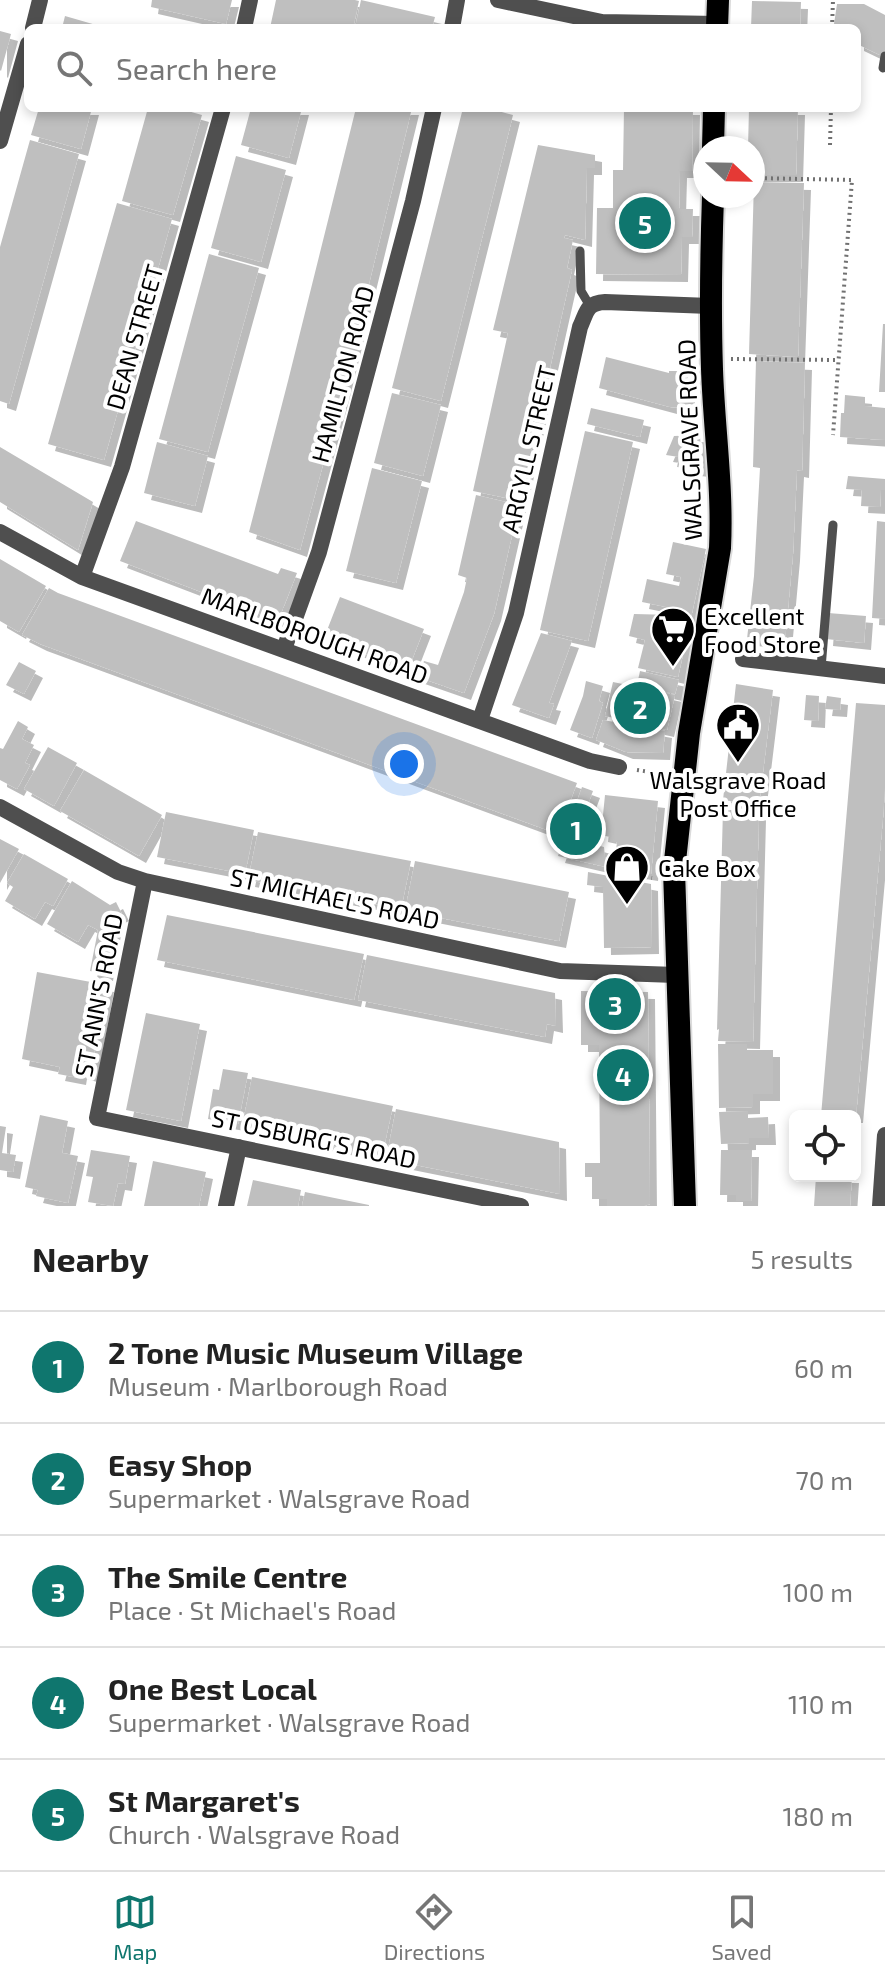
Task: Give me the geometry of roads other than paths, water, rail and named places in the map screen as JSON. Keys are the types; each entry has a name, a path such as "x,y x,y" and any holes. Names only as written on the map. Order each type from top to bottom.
{"highway":[{"path":"717,24 718,0"},
{"path":"713,136 714,112"},
{"name":"WALSGRAVE ROAD","path":"685,1206 674,880 689,733 720,548 722,517 710,306 713,208"}],"street":[{"path":"34,24 40,0"},
{"path":"245,24 250,0"},
{"path":"453,24 457,0"},
{"path":"498,0 602,22 660,24"},
{"path":"0,141 24,58"},
{"name":"DEAN STREET","path":"82,577 122,467 222,112"},
{"name":"HAMILTON ROAD","path":"284,649 319,552 413,201 433,112"},
{"path":"590,306 605,302 710,306"},
{"name":"ARGYLL STREET","path":"480,720 516,613 580,327 590,306"},
{"name":"MARLBOROUGH ROAD","path":"0,532 82,577 590,761 619,767"},
{"path":"743,659 885,676"},
{"name":"ST MICHAEL'S ROAD","path":"0,807 118,872 145,881 560,971 676,975"},
{"name":"ST ANN'S ROAD","path":"97,1118 145,881"},
{"name":"ST OSBURG'S ROAD","path":"97,1118 521,1206"},
{"path":"880,1206 885,1135"},
{"path":"226,1206 239,1147"}],"lane":[{"path":"883,68 885,56"},
{"path":"580,251 581,291 590,306"},
{"path":"821,668 833,525"}],"place":[{"name":"St Margaret's","path":"645,223"},
{"name":"Excellent Food Store","path":"673,668"},
{"name":"Easy Shop","path":"640,708"},
{"name":"Walsgrave Road Post Office","path":"738,764"},
{"name":"2 Tone Music Museum Village","path":"576,829"},
{"name":"Cake Box","path":"627,906"},
{"name":"The Smile Centre","path":"615,1004"},
{"name":"One Best Local","path":"623,1075"}]}
